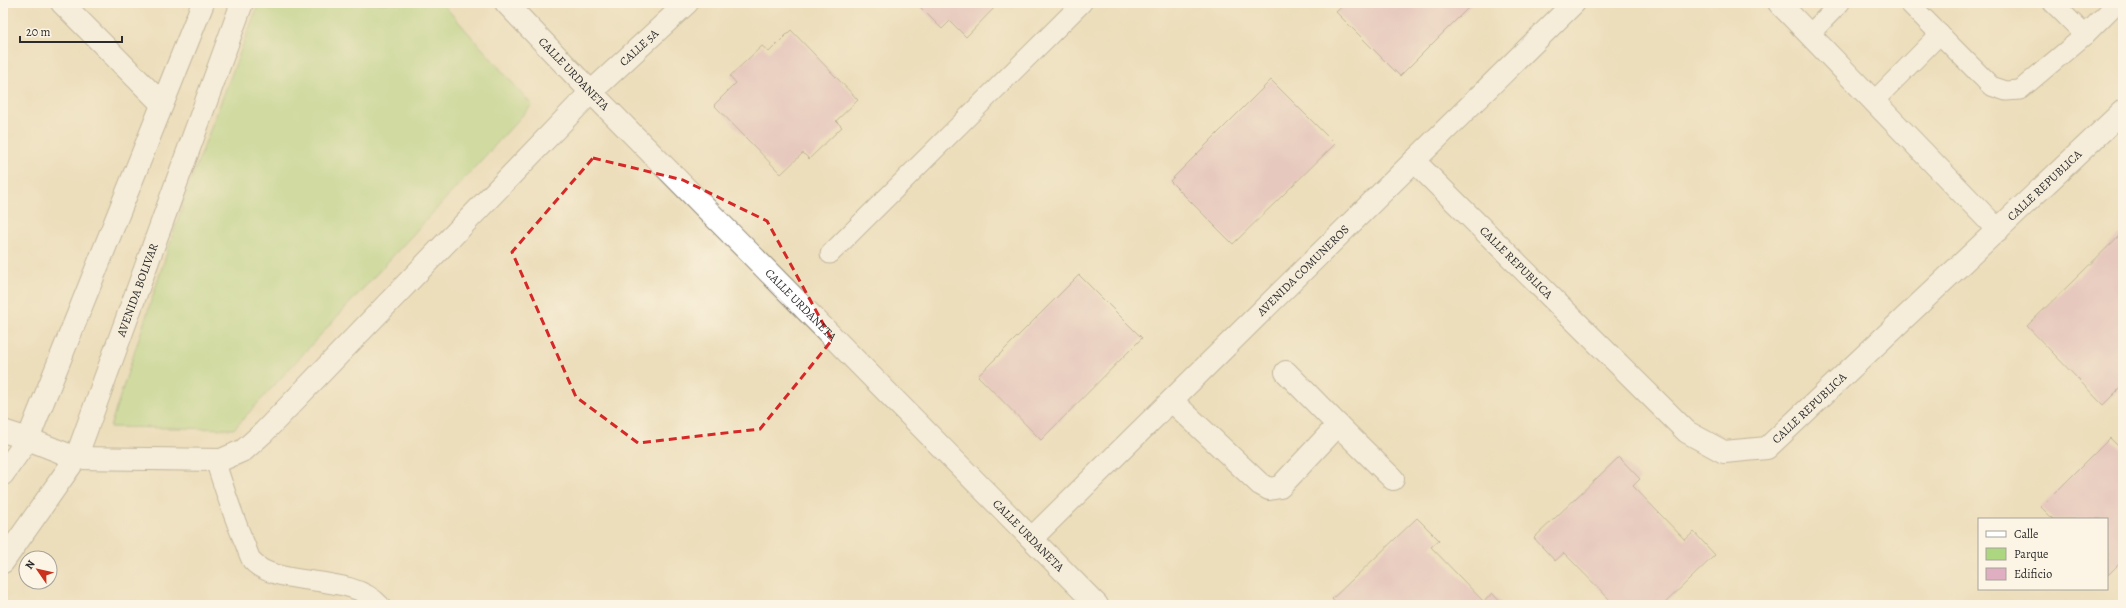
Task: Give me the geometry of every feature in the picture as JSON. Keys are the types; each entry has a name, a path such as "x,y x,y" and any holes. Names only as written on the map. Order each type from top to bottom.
{"street":[{"path":"62,3 162,104"},
{"path":"3,474 28,439 202,3"},
{"name":"AVENIDA BOLIVAR","path":"3,562 76,458 242,3"},
{"name":"CALLE URDANETA","path":"506,3 591,92 1097,605"},
{"name":"CALLE 5A","path":"76,458 221,460 244,450 264,432 591,92 687,3"},
{"name":"AVENIDA COMUNEROS","path":"1032,538 1574,3"},
{"path":"1779,3 1998,230"},
{"name":"CALLE REPUBLICA","path":"1414,161 1687,432 1724,452 1767,448 1998,230 2120,122"},
{"path":"1286,372 1393,479"},
{"path":"1172,401 1260,484 1269,489 1280,486 1338,425"},
{"path":"3,431 76,458"}],"lane":[{"path":"830,254 1082,3"},
{"path":"1809,35 1840,3"},
{"path":"1909,3 1991,86 2006,91 2020,90 2085,34 2116,3"},
{"path":"2053,3 2085,34"},
{"path":"1874,101 1940,34"},
{"path":"215,460 240,533 252,560 269,572 340,585 365,593 380,605"}],"highlighted area":[{"path":"593,158 683,180 767,221 832,340 760,429 638,443 576,397 512,252"}],"green space":[{"path":"259,3 442,3 532,105 234,429 110,427 189,185"}],"building":[{"path":"916,3 999,3 966,37 950,21 942,29"},
{"path":"1346,3 1473,3 1400,76 1336,12"},
{"path":"791,30 858,100 836,121 842,127 809,159 803,153 781,174 714,105 736,83 730,76 762,46 769,52"},
{"path":"1271,80 1335,144 1233,244 1170,181"},
{"path":"2123,232 2123,385 2103,405 2027,326"},
{"path":"1079,275 1142,338 1041,440 978,376"},
{"path":"2110,438 2123,451 2123,560 2108,575 2108,518 2052,518 2041,507"},
{"path":"1619,457 1640,479 1633,486 1685,540 1694,532 1715,555 1663,605 1615,605 1564,553 1555,561 1534,538"},
{"path":"1417,518 1439,540 1431,547 1484,602 1492,593 1503,605 1337,605 1332,599"}]}
